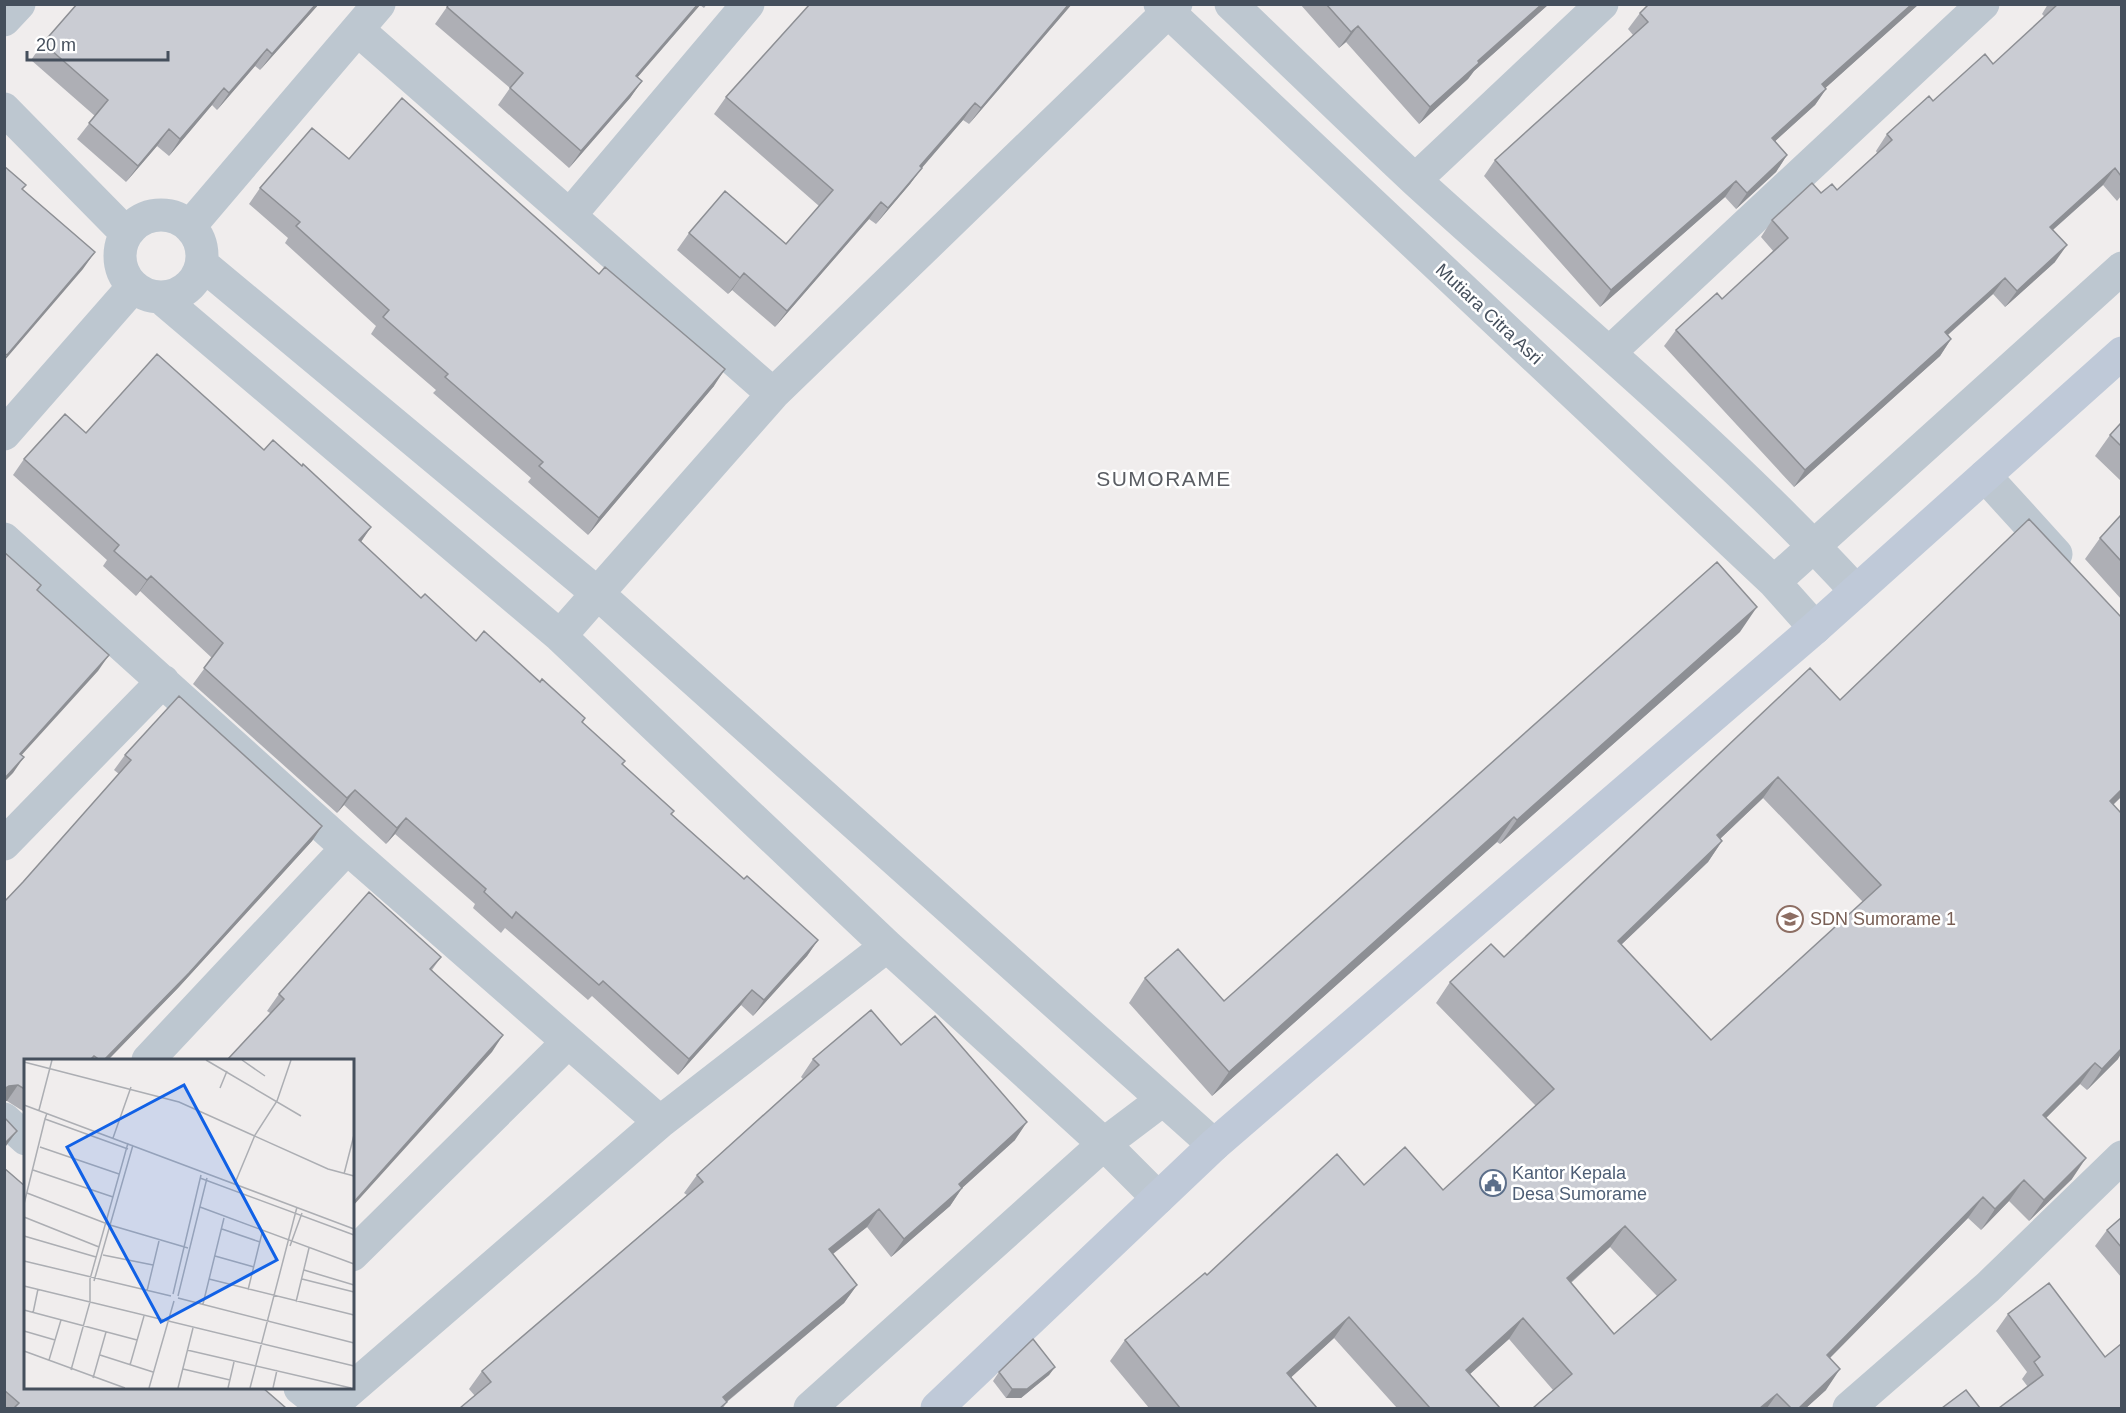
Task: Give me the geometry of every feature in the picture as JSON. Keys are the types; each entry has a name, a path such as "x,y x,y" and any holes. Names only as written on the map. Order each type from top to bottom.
{"street":[{"path":"4,20 19,4"},
{"path":"190,226 379,4"},
{"path":"570,215 748,4"},
{"path":"1231,4 1415,180 1610,352 1815,546 1856,591"},
{"path":"1415,180 1602,4"},
{"path":"1610,352 1983,4"},
{"path":"560,636 773,394 1168,7"},
{"name":"Mutiara Citra Asri","path":"1168,7 1774,582 1815,628"},
{"path":"358,30 773,394"},
{"path":"4,109 126,233"},
{"path":"4,434 146,292 179,293 194,281 202,264 201,243 190,226 178,218 164,214 149,216 136,222 126,233 121,246 120,261 124,276 146,292 560,636 887,946 1104,1144 1158,1198"},
{"path":"202,264 597,592 1161,1101 1214,1145"},
{"path":"1774,582 2121,268"},
{"path":"944,1406 1214,1145 1815,628 2121,353"},
{"path":"1984,476 2073,573"},
{"path":"4,539 347,848 567,1043 660,1122"},
{"path":"4,844 163,681"},
{"path":"149,1059 347,848"},
{"path":"354,1385 660,1122 887,946"},
{"path":"354,1253 567,1043"},
{"path":"810,1408 1104,1144 1161,1101"},
{"path":"4,1119 24,1137"},
{"path":"1849,1408 1988,1287 2121,1157"},
{"path":"301,1389 327,1408 349,1389"}],"building":[{"path":"77,4 316,4 272,54 267,49 229,93 224,88 180,139 169,129 138,166 89,123 108,100 43,43"},
{"path":"449,4 698,4 636,76 642,81 581,151 510,88 523,73 447,7"},
{"path":"810,4 1069,4 981,108 975,103 920,166 922,168 888,208 881,202 787,311 744,273 740,278 689,233 725,191 786,244 833,190 726,97"},
{"path":"1326,4 1542,4 1430,107 1358,26 1351,32"},
{"path":"1649,4 1912,4 1822,84 1826,89 1772,138 1787,155 1747,193 1736,181 1611,290 1495,160 1648,22 1640,13"},
{"path":"2058,4 2121,4 2121,176 2115,168 2050,227 2067,245 2017,291 2005,278 1945,332 1951,339 1805,470 1676,330 1717,293 1722,299 1788,238 1772,220 1812,183 1821,193 1832,184 1837,190 1892,140 1887,134 1929,96 1933,101 1985,54 1993,64"},
{"path":"402,98 599,274 605,267 725,369 599,518 539,466 543,462 445,377 448,374 383,317 389,310 296,226 300,222 260,188 312,128 349,159"},
{"path":"4,166 26,185 22,189 95,252 7,355 4,353"},
{"path":"157,354 264,450 273,440 302,466 303,464 371,527 359,540 421,598 425,594 476,641 484,631 540,682 542,679 585,718 582,722 625,761 622,764 674,811 671,814 744,879 747,876 818,940 764,1000 752,990 689,1059 603,981 599,985 516,912 512,918 484,892 486,889 406,818 397,828 355,790 347,798 204,668 223,643 151,576 147,580 114,551 119,545 24,459 65,414 86,433"},
{"path":"2121,423 2121,446 2110,435"},
{"path":"2121,515 2121,561 2100,538"},
{"path":"2029,519 2121,617 2121,790 2110,801 2121,813 2121,1049 2102,1069 2095,1063 2043,1115 2086,1158 2044,1200 2024,1180 1995,1209 1983,1197 1827,1355 1840,1369 1799,1408 1791,1408 1777,1394 1760,1408 1533,1408 1572,1374 1523,1318 1466,1370 1500,1408 1430,1408 1349,1317 1287,1373 1317,1408 1180,1408 1125,1340 1205,1273 1207,1275 1337,1154 1364,1185 1405,1147 1443,1190 1554,1089 1450,982 1491,944 1504,957 1810,668 1840,700","holes":["1778,777 1881,885 1711,1040 1618,941 1722,841 1717,835","1625,1226 1676,1280 1614,1334 1567,1278"]},
{"path":"4,552 41,585 37,590 109,655 20,754 24,757 4,779"},
{"path":"1717,562 1757,607 1517,820 1514,817 1229,1072 1145,978 1178,949 1224,1001"},
{"path":"179,696 322,826 189,973 105,1059 94,1056 91,1059 24,1059 24,1089 18,1085 4,1089 4,902 131,760 125,755"},
{"path":"369,892 441,957 430,969 503,1035 354,1202 354,1059 228,1059 284,999 279,994"},
{"path":"871,1010 901,1045 935,1016 1027,1122 959,1184 962,1188 904,1239 879,1209 829,1249 857,1285 723,1397 727,1402 720,1408 460,1408 491,1382 482,1371 703,1182 697,1175 819,1065 813,1059"},
{"path":"4,1117 17,1131 4,1144"},
{"path":"4,1168 24,1185 24,1389 264,1389 286,1408 14,1408 19,1403 4,1390"},
{"path":"2121,1218 2121,1247 2107,1230"},
{"path":"2049,1283 2105,1357 2121,1344 2121,1408 1999,1408 2043,1375 2034,1362 2040,1357 2008,1314"},
{"path":"1033,1339 1055,1367 1027,1389 1012,1389 999,1372"},
{"path":"1966,1390 1980,1408 1942,1408"}],"place":[{"name":"SDN Sumorame 1","path":"1790,919"},
{"name":"Kantor Kepala Desa Sumorame","path":"1493,1183"}],"district":[{"name":"SUMORAME","path":"1164,478"}]}
